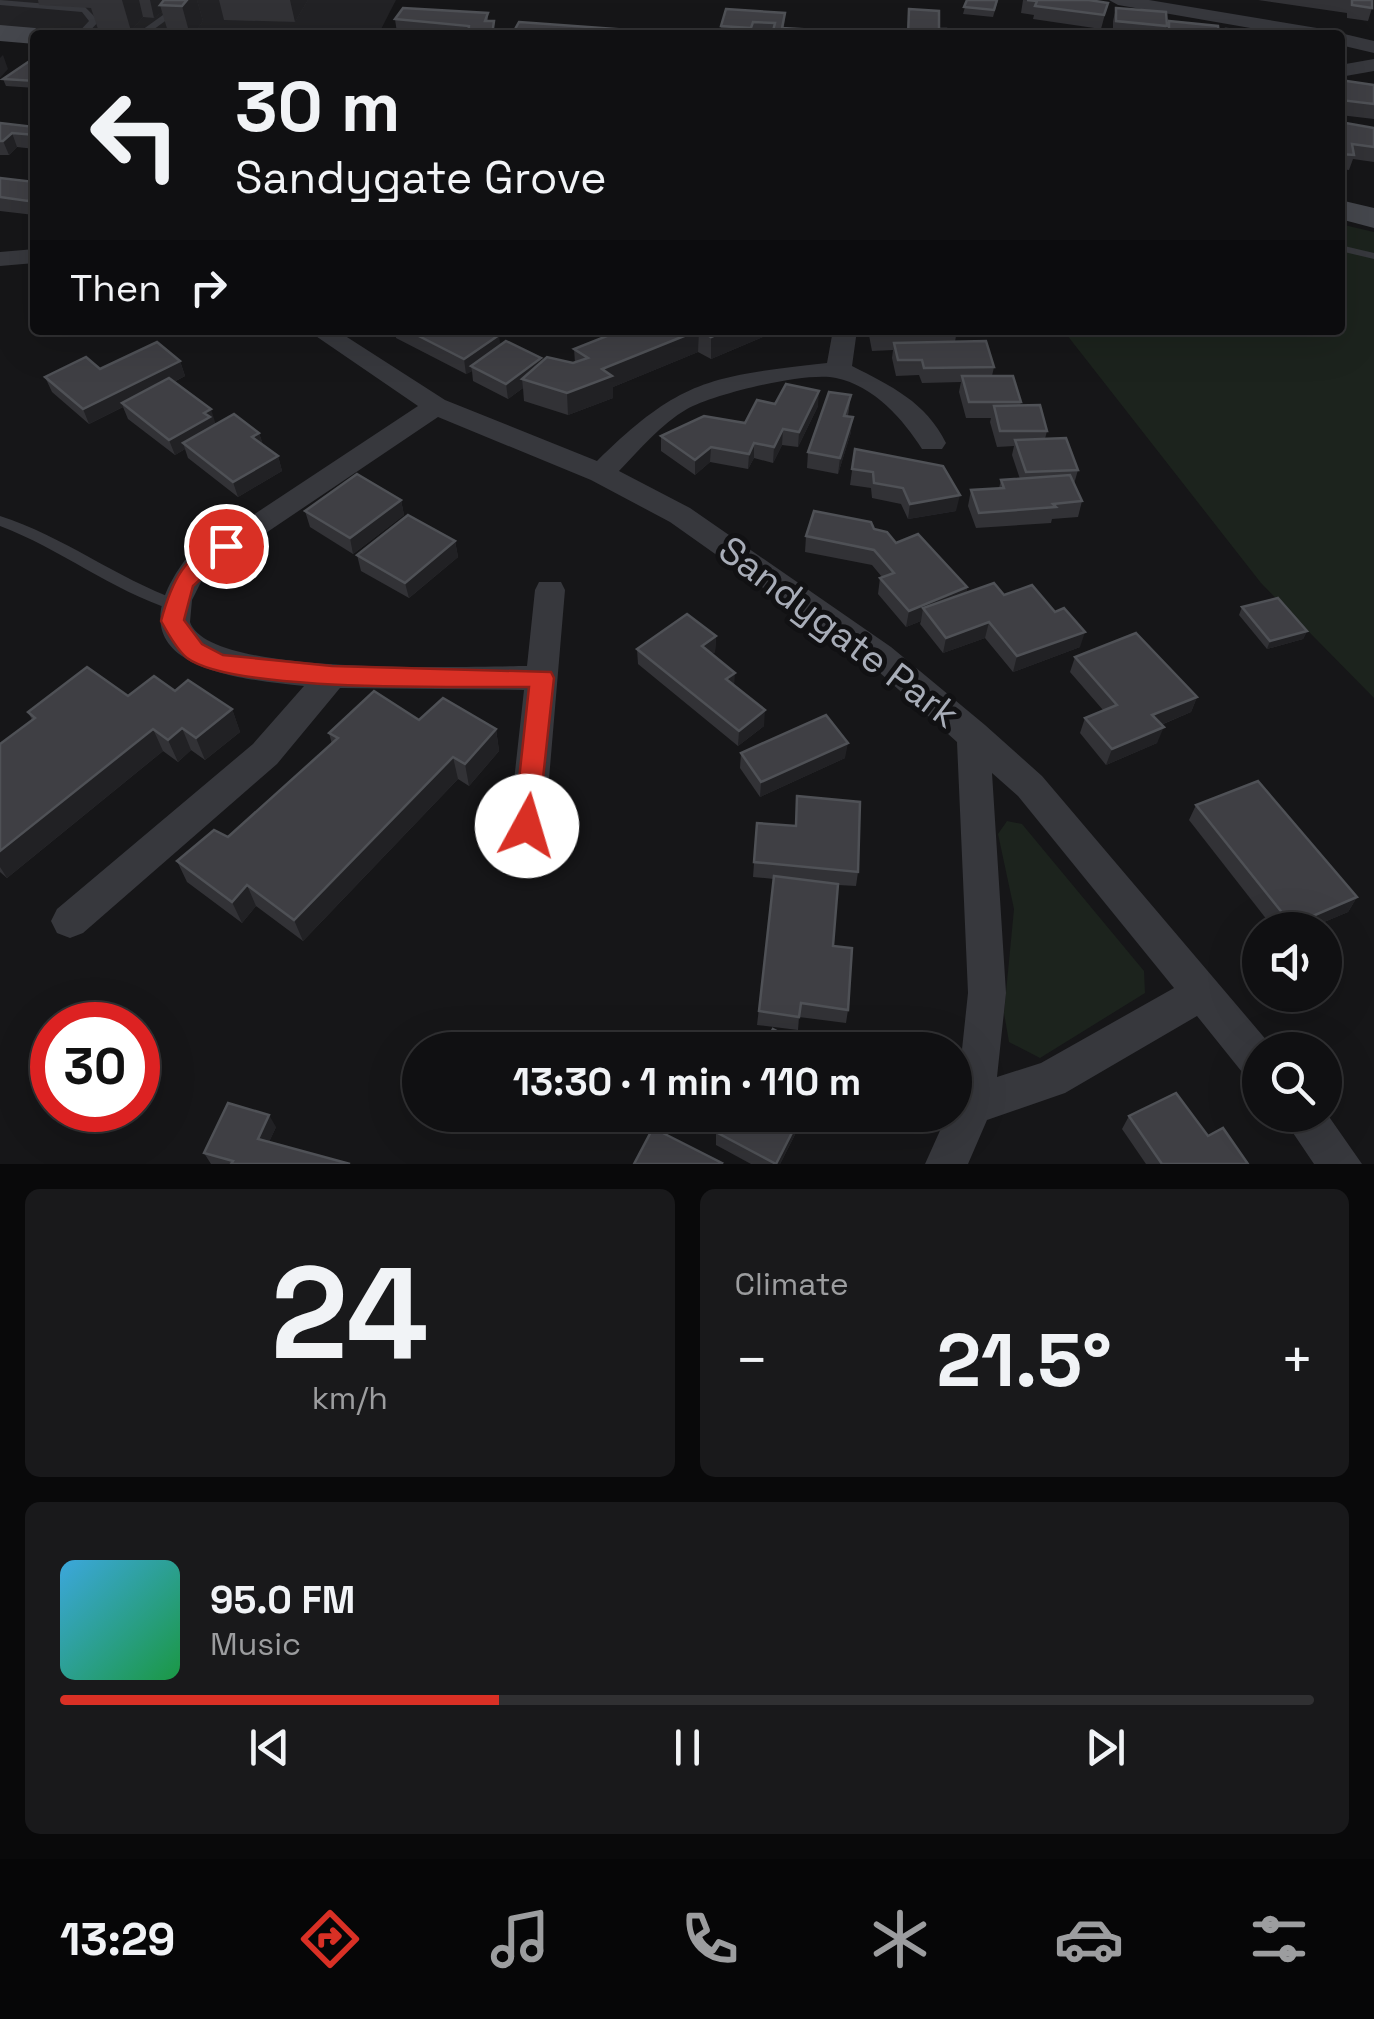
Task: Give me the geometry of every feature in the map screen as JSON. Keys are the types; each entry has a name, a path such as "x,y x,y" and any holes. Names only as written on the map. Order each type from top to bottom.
{"street":[{"path":"1118,0 1294,30"},
{"path":"0,33 30,36"},
{"path":"1345,40 1374,47"},
{"path":"1345,69 1374,65"},
{"path":"1345,210 1374,218"},
{"path":"0,260 30,257"},
{"name":"Sandygate Park","path":"327,335 436,406 601,474 680,515 776,578 880,655 1030,786 1242,1041"},
{"path":"838,368 844,335"},
{"path":"601,474 676,405 713,389 838,368 909,410 926,425 932,442"},
{"path":"436,406 195,567 174,604 172,621 194,651 220,664 332,675 542,678"},
{"path":"527,826 550,590"},
{"path":"70,921 265,754 332,675"},
{"path":"946,1164 974,1105 987,993 973,734"},
{"path":"974,1105 1051,1079 1203,992"},
{"path":"1316,1132 1341,1164"}],"lane":[{"path":"147,30 190,0"},
{"path":"0,2 85,10 94,20 85,30"},
{"path":"1345,249 1374,256"},
{"path":"0,522 35,532 124,586 174,604"}],"shaded area":[{"path":"0,0 396,0 381,30 0,29"},
{"path":"1345,225 1374,232 1374,698 1261,583 1067,335 1345,335"},
{"path":"1007,821 1022,824 1144,971 1145,993 1040,1058 1009,1042 1004,1013 1014,909 998,834"}],"building":[{"path":"164,0 187,0 182,6 160,5"},
{"path":"967,0 997,0 994,10 964,7"},
{"path":"1027,0 1108,3 1104,15 1035,6 1037,1"},
{"path":"1352,0 1372,0 1372,8 1352,5"},
{"path":"403,8 488,13 485,21 494,21 493,30 469,30 469,26 395,19"},
{"path":"1116,8 1166,12 1167,26 1116,21"},
{"path":"726,9 785,13 782,28 816,30 773,30 775,23 753,22 751,28 721,26"},
{"path":"909,9 939,11 939,29 946,29 908,30"},
{"path":"1169,21 1218,26 1218,30 1169,30"},
{"path":"519,22 631,30 515,30"},
{"path":"30,61 30,81 3,79"},
{"path":"1345,81 1374,85 1374,104 1345,101"},
{"path":"0,123 30,126 30,135 12,133 0,141"},
{"path":"1345,123 1374,128 1374,147 1352,144 1354,155 1345,154"},
{"path":"0,178 30,181 28,201 0,197"},
{"path":"417,335 499,335 464,359"},
{"path":"609,335 687,335 602,369 612,376 567,393 522,379 547,357 573,363 588,358 574,349"},
{"path":"506,341 541,358 506,384 471,366"},
{"path":"986,341 994,367 924,368 922,360 898,360 894,343"},
{"path":"157,342 180,361 83,409 45,377 86,357 100,369"},
{"path":"962,376 1013,376 1021,402 969,402"},
{"path":"169,378 211,409 204,413 210,417 169,440 122,403"},
{"path":"786,384 819,391 799,432 783,429 774,447 754,443 749,454 711,447 695,460 661,436 704,416 745,423 757,400 775,404"},
{"path":"829,392 851,395 844,416 853,417 840,458 808,452"},
{"path":"1040,405 1047,431 1000,431 994,406"},
{"path":"234,414 259,433 252,437 278,456 233,482 183,443"},
{"path":"1066,438 1078,470 1026,472 1015,440"},
{"path":"855,449 943,466 960,495 910,504 903,488 874,483 873,472 852,469"},
{"path":"357,474 401,500 350,538 305,511"},
{"path":"1070,475 1082,501 1053,504 1056,507 979,513 971,490 1004,488 1001,480"},
{"path":"814,511 871,522 874,529 887,532 896,543 918,534 967,587 909,611 880,578 894,573 874,550 806,536"},
{"path":"408,515 455,541 405,583 357,555"},
{"path":"994,583 1004,595 1032,585 1055,612 1064,608 1085,632 1017,656 989,622 946,638 923,608"},
{"path":"1278,598 1307,631 1270,641 1242,607"},
{"path":"687,614 716,636 702,646 735,673 726,679 765,710 739,731 637,649"},
{"path":"1136,633 1197,697 1152,715 1164,727 1112,749 1085,718 1117,705 1075,657"},
{"path":"87,667 128,696 154,676 175,691 188,680 232,709 196,738 182,728 168,740 153,729 0,851 0,744 35,718 28,712"},
{"path":"374,691 419,720 443,698 496,729 465,764 453,757 294,920 247,885 232,902 177,861 214,830 228,837 338,738 329,733"},
{"path":"826,715 848,743 761,782 741,753"},
{"path":"1258,781 1357,897 1322,912 1282,912 1196,805"},
{"path":"797,796 860,802 858,872 754,862 757,823 796,826"},
{"path":"774,876 838,884 833,946 852,948 848,1010 801,1003 799,1017 759,1011"},
{"path":"1176,1093 1208,1136 1223,1128 1248,1164 1162,1164 1129,1116"},
{"path":"228,1103 269,1115 258,1139 350,1164 231,1164 233,1161 204,1153"},
{"path":"651,1132 661,1132 722,1163 721,1164 634,1164"},
{"path":"716,1132 792,1132 776,1164"}],"route":[{"path":"226,546 195,567 182,584 172,621 194,651 220,664 332,675 542,678 527,826"}]}
